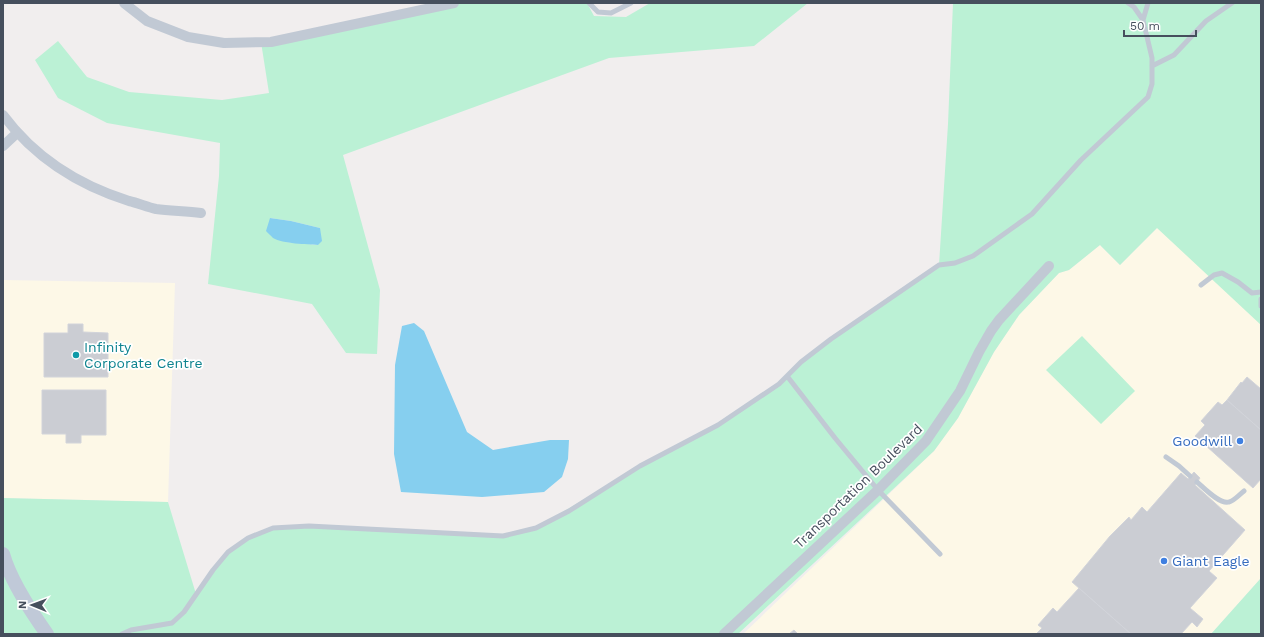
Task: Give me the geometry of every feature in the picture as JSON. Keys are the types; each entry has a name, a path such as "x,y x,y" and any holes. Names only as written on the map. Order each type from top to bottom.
{"street":[{"path":"124,3 147,21 188,37 224,43 271,42 454,3"},
{"path":"3,115 17,133 45,159 78,180 111,195 154,208 201,213"},
{"path":"3,146 17,133"},
{"name":"Transportation Boulevard","path":"724,634 878,490 926,441 960,392 991,330 1050,266"},
{"path":"3,554 6,564 34,615 48,634"}],"lane":[{"path":"589,3 598,12 611,13 631,3"},
{"path":"122,634 131,630 172,623 184,612 213,570 228,552 248,538 273,528 309,526 503,536 536,528 569,511 640,466 718,425 779,384 801,362 831,339 939,265 955,262 972,256 1032,214 1081,160 1148,97 1152,84 1152,58 1143,20 1134,6 1128,3"},
{"path":"1143,20 1148,3"},
{"path":"1152,66 1174,55 1206,21 1232,3"},
{"path":"1201,285 1214,275 1222,273 1238,282 1252,293 1261,292"},
{"path":"1261,299 1261,306"},
{"path":"787,376 878,490 940,554"},
{"path":"1166,457 1190,476"},
{"path":"1197,482 1225,503 1230,502 1244,490"}],"shaded area":[{"path":"1157,228 1261,317 1261,578 1211,634 743,634 934,451 958,418 994,352 1019,315 1059,273 1069,270 1100,245 1120,265"},
{"path":"3,280 175,283 168,502 3,498"}],"green space":[{"path":"454,3 587,3 594,16 626,17 650,3 808,3 754,46 609,58 343,155 380,290 377,354 346,353 312,304 208,284 219,176 220,143 107,123 58,98 35,60 58,41 87,77 129,92 222,100 269,93 261,42","holes":["270,218 320,228 318,245 286,242"]},
{"path":"953,3 1261,3 1261,325 1157,228 1120,265 1100,245 1069,270 1059,273 1019,315 994,352 958,418 934,451 738,634 3,634 3,498 168,502 196,594 228,552 248,538 273,528 309,526 503,536 536,528 640,466 718,425 779,384 801,362 939,265 948,124"},
{"path":"1082,336 1135,391 1101,424 1046,370"},
{"path":"1261,578 1261,634 1211,634"}],"water":[{"path":"270,218 320,228 322,241 318,245 289,243 277,240 266,231"},
{"path":"414,323 424,331 467,432 493,450 550,440 569,440 568,459 562,477 544,492 482,497 401,492 394,454 395,365 402,326"}],"building":[{"name":"Infinity Corporate Centre","path":"68,324 83,324 83,332 108,333 108,377 44,377 44,333 68,333"},
{"path":"1247,377 1261,389 1261,430 1227,400 1241,382 1242,383"},
{"name":"Infinity Corporate Centre","path":"42,390 106,390 106,435 81,435 81,443 66,443 66,434 42,434"},
{"path":"1227,400 1261,430 1261,479 1253,488 1195,436 1205,425 1201,421 1218,402 1222,405"},
{"path":"1194,472 1200,478 1195,485 1245,530 1209,571 1217,578 1190,608 1203,619 1197,627 1192,622 1181,634 1131,634 1072,582 1110,536 1129,517 1131,520 1142,507 1147,512 1181,473 1188,479"},
{"path":"1079,588 1131,634 1036,634 1042,628 1038,625 1053,608 1057,612"},
{"path":"794,630 798,634 789,634"}],"place":[{"name":"Infinity Corporate Centre","path":"76,355"},
{"name":"Goodwill","path":"1240,441"},
{"name":"Giant Eagle","path":"1164,561"}]}
